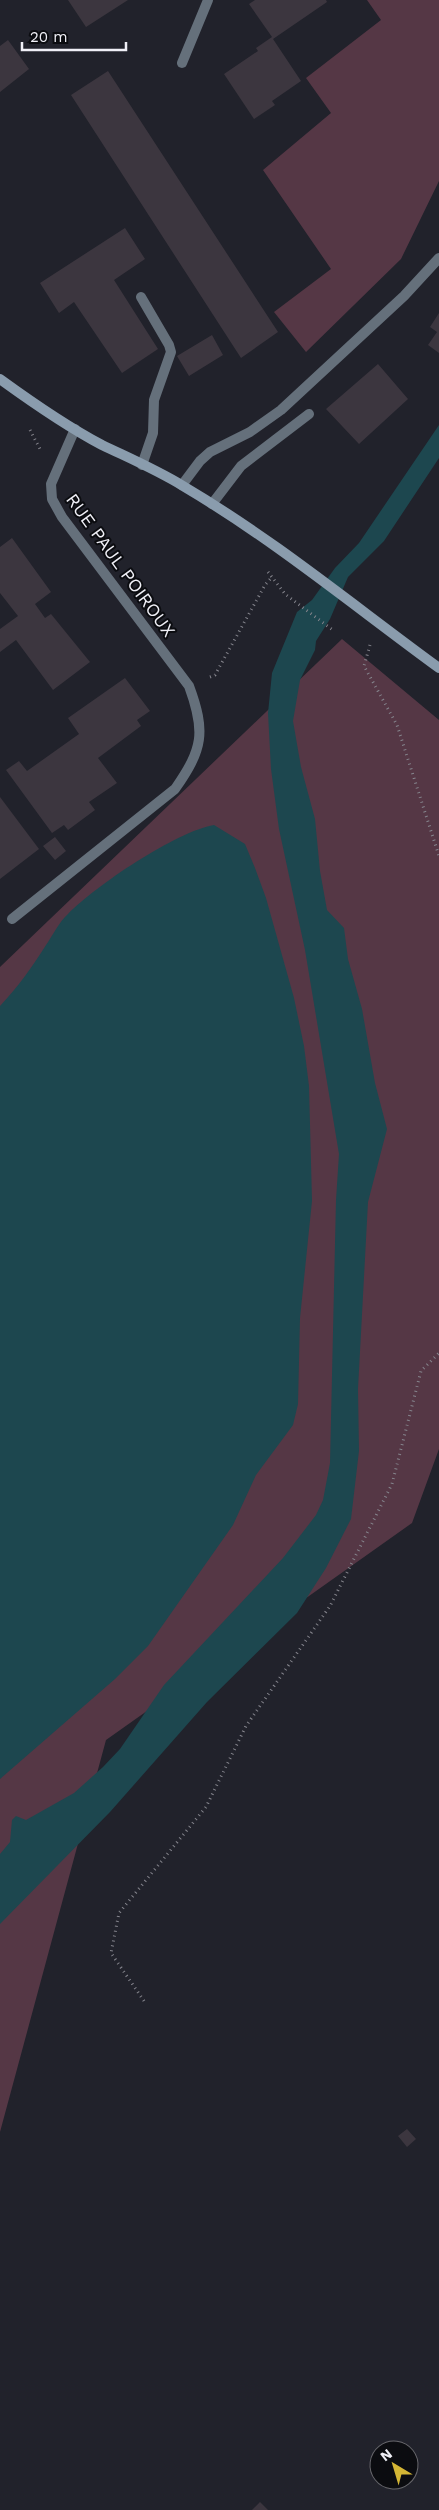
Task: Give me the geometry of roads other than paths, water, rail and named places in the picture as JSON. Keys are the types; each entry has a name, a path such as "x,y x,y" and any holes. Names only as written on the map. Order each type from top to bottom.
{"main road":[{"path":"0,380 75,429 182,485 212,504 305,566 358,609 439,668"}],"street":[{"path":"182,62 208,0"},
{"path":"182,485 200,461 210,452 250,432 296,397 404,296 439,258"},
{"path":"140,297 169,344 171,352 154,400 153,433 142,465"},
{"path":"212,504 241,466 309,414"},
{"name":"RUE PAUL POIROUX","path":"12,919 175,789 190,768 198,747 201,727 189,686 62,517 52,499 51,484 75,429"}],"water":[{"path":"439,425 439,458 384,541 348,577 330,619 316,641 315,650 300,680 293,721 301,767 315,819 320,871 327,910 344,928 348,959 362,1009 375,1083 387,1129 368,1202 358,1389 359,1451 351,1519 326,1568 297,1613 207,1702 110,1812 0,1924 0,1854 10,1842 12,1820 16,1816 26,1820 74,1793 103,1767 120,1749 164,1685 283,1558 316,1515 323,1500 330,1463 336,1200 339,1154 305,950 279,829 271,769 268,713 272,673 297,612 312,600 335,568 359,543"},
{"path":"214,825 245,844 255,868 266,898 294,998 304,1046 309,1086 312,1201 300,1318 298,1404 293,1425 256,1475 233,1525 148,1646 115,1679 0,1779 0,1006 24,977 62,921 81,902 116,875 159,848 198,829"}]}
